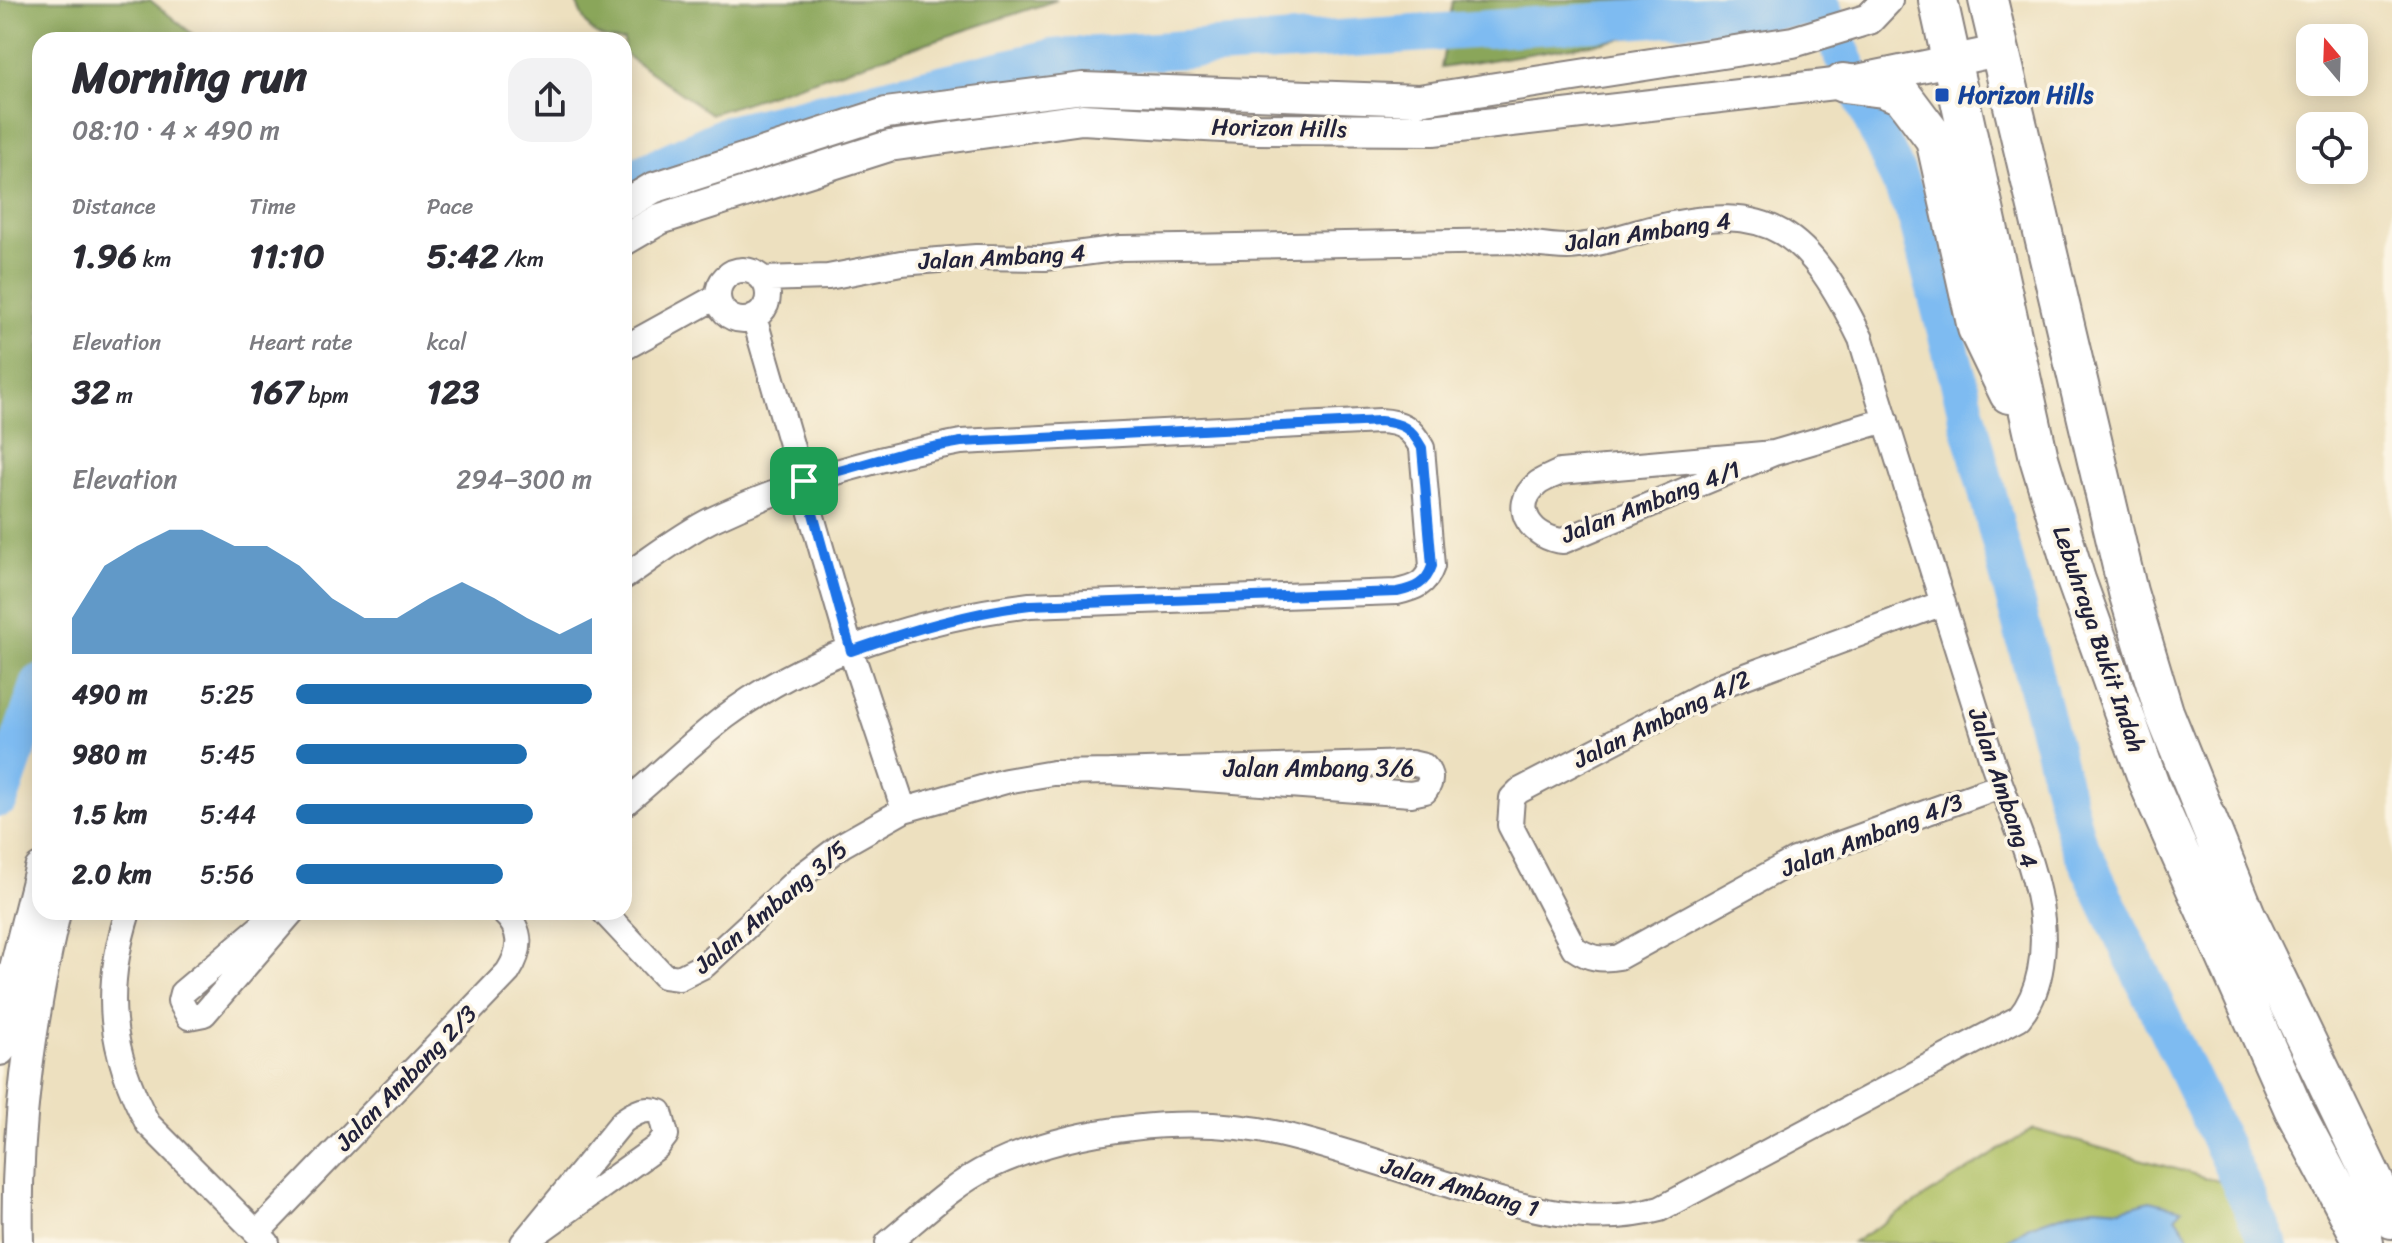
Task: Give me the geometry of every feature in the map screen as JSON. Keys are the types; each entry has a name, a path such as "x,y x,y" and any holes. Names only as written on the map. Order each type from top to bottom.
{"highway":[{"name":"Lebuhraya Bukit Indah","path":"1938,0 1949,62 2039,458 2076,580 2150,786 2294,1110 2364,1243"},
{"name":"Lebuhraya Bukit Indah","path":"1988,0 2128,592 2164,712 2246,915 2392,1219"},
{"path":"1843,83 1883,88 1902,95 1935,139 1977,328 2039,458"},
{"path":"2303,1039 2351,1111 2392,1161"},
{"path":"2294,1110 2346,1243"}],"street":[{"name":"Horizon Hills","path":"632,200 653,188 886,113 1083,88 1419,100 1793,42 1869,19 1887,0"},
{"name":"Horizon Hills","path":"632,235 660,219 889,146 1082,119 1258,129 1433,130 1843,83 1998,51"},
{"name":"Jalan Ambang 4","path":"762,279 828,277 901,263 976,257 1045,258 1121,248 1512,241 1567,247 1703,220 1738,218 1771,227 1799,243 1833,282 1861,339 2000,786 2035,880 2042,918 2043,951 2030,1005 2019,1018"},
{"path":"734,271 749,271 762,279 767,300 754,317 730,317 723,311 718,296 722,281 734,271"},
{"path":"632,344 718,296"},
{"path":"754,317 851,651 904,810"},
{"name":"Jalan Ambang 4/1","path":"1774,453 1560,472 1536,485 1527,498 1526,514 1534,531 1547,540 1563,541 1774,453 1886,420"},
{"path":"632,572 709,521 804,481 906,452 1001,438 1399,422 1414,433 1422,448 1432,566 1428,577 1416,587 1397,592 1030,605 982,611 929,623 851,651 789,678 726,716 632,797"},
{"name":"Jalan Ambang 4/2","path":"1619,957 1602,960 1587,957 1574,948 1510,825 1512,798 1519,791 1724,684 1943,603"},
{"name":"Jalan Ambang 3/6","path":"904,810 1006,781 1053,773 1411,763 1424,766 1430,773 1430,783 1425,791 1411,794 1111,772"},
{"name":"Jalan Ambang 4/3","path":"1619,957 1795,860 2000,786"},
{"name":"Jalan Ambang 3/5","path":"612,920 664,976 679,978 705,965 800,877 842,845 904,810"},
{"path":"0,1050 13,976 32,901"},
{"path":"18,1243 17,1178 24,1074 53,920"},
{"path":"126,920 118,945 111,1009 114,1035 135,1100 148,1124 262,1238"},
{"path":"269,920 182,993 180,1001 189,1017 204,1014 285,920"},
{"name":"Jalan Ambang 2/3","path":"262,1238 508,972 518,956 520,937 508,920"},
{"name":"Jalan Ambang 1","path":"888,1243 956,1187 990,1166 1069,1140 1148,1126 1213,1126 1279,1134 1495,1199 1576,1218 1637,1215 1683,1198 2019,1018"},
{"path":"649,1109 660,1112 666,1135 657,1147 523,1243 623,1121 634,1112 649,1109"}],"green space":[{"path":"0,0 150,0 190,32 32,32 32,706 0,798"},
{"path":"575,0 1057,0 711,114 632,60 632,32 594,32"},
{"path":"1453,0 1829,0 1821,7 1441,68"},
{"path":"2033,1129 2229,1184 2258,1243 1852,1243"}],"water":[{"path":"2150,1201 2182,1209 2176,1216 2194,1243 2003,1243 2029,1226 2072,1211 2095,1207 2122,1209"}],"waterway":[{"path":"632,178 729,134 1051,58 1821,7 1917,219 2076,838 2269,1243"},
{"path":"0,798 32,706"}],"place":[{"name":"Horizon Hills","path":"1942,95"}],"route":[{"path":"1399,422 1414,433 1422,448 1432,566 1428,577 1416,587 1397,592 1030,605 982,611 929,623 851,651 804,481 906,452 961,442 1014,437 1399,422"}]}
